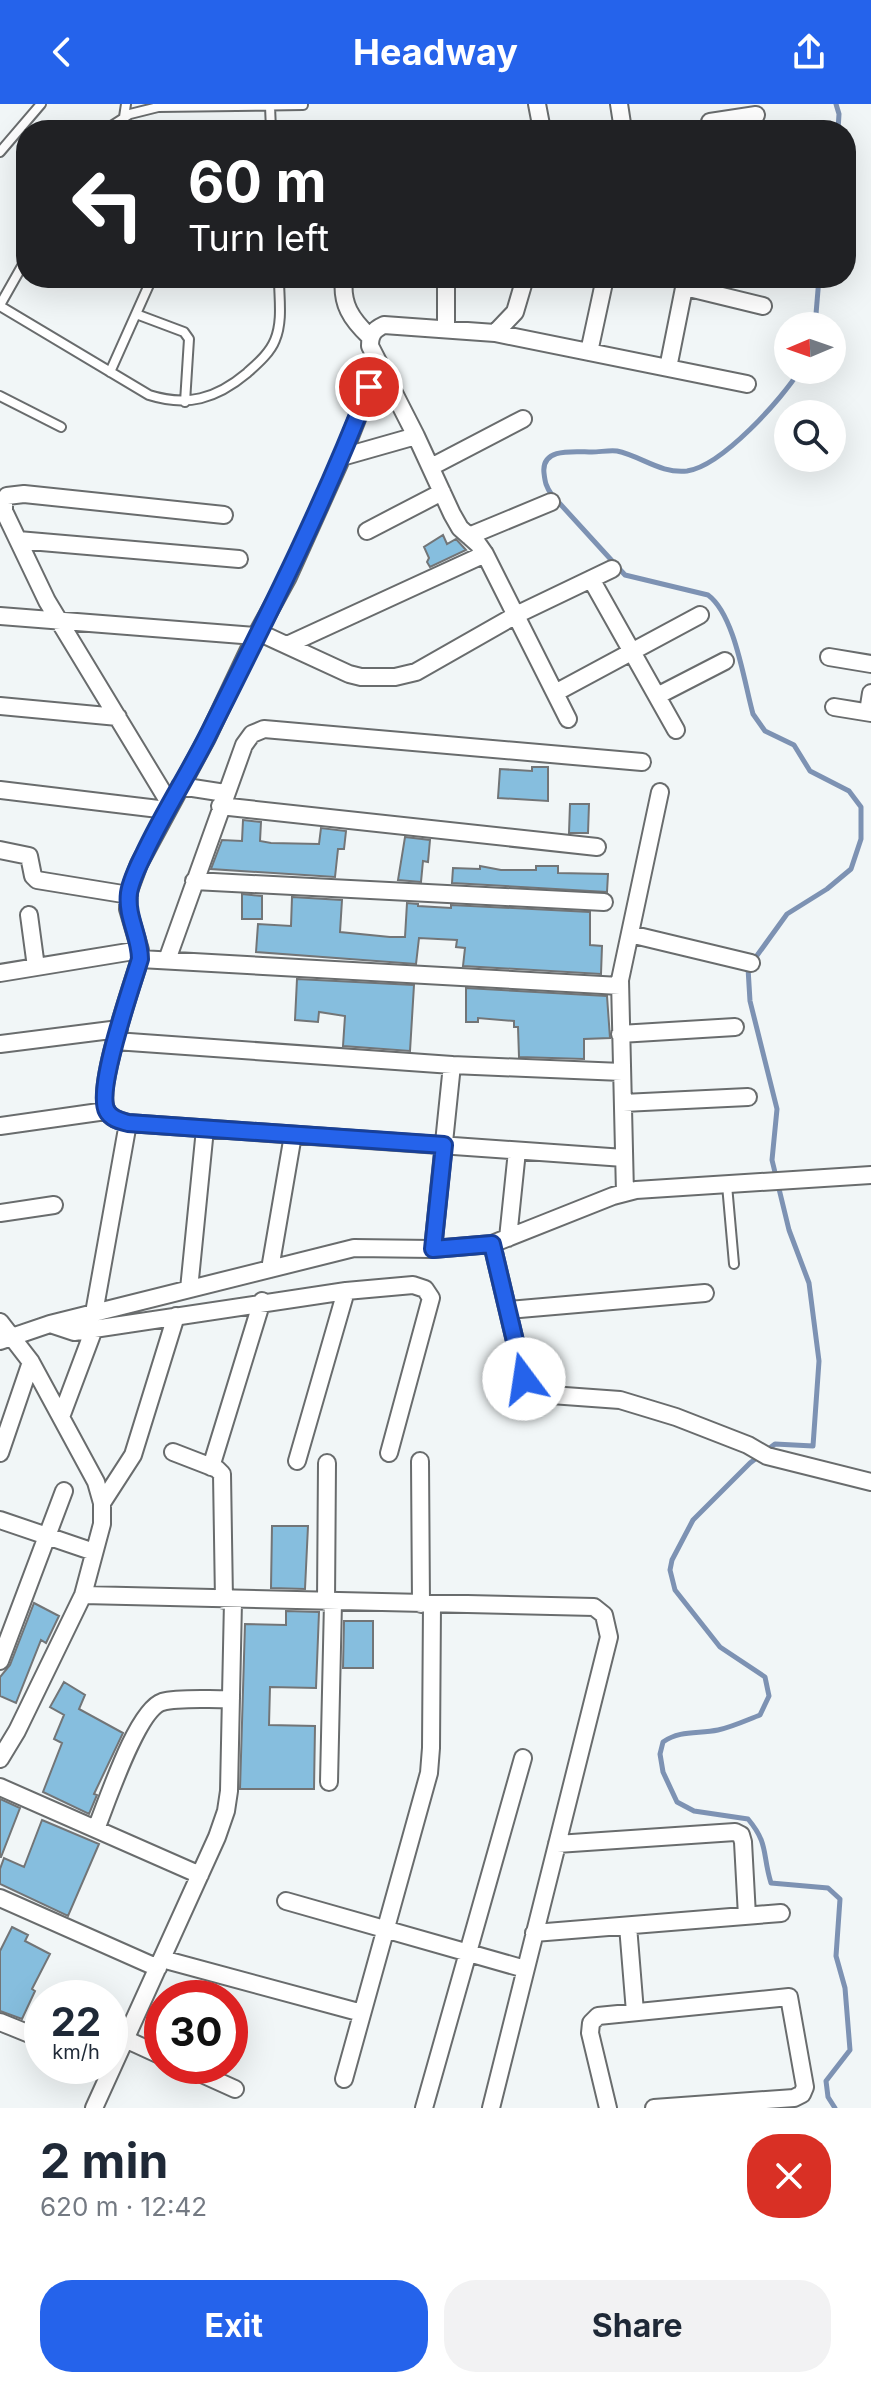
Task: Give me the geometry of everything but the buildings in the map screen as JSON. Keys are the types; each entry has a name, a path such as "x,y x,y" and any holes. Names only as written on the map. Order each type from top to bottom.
{"street":[{"path":"735,120 756,115"},
{"path":"343,288 346,308 355,323 370,337"},
{"path":"446,288 446,329"},
{"path":"495,333 515,312 522,288"},
{"path":"589,352 603,288"},
{"path":"668,368 685,288"},
{"path":"705,288 763,306"},
{"path":"568,719 485,554 452,514 370,346 370,337 375,328 384,325 495,333 747,384"},
{"path":"379,363 342,457 288,577 139,864 128,909 140,954 103,1094 106,1111 128,1123 624,1158"},
{"path":"431,467 523,419"},
{"path":"342,457 416,436"},
{"path":"367,531 442,492"},
{"path":"169,807 47,601 4,511 4,502 7,496 14,493 224,515"},
{"path":"469,536 551,502"},
{"path":"18,540 239,559"},
{"path":"287,645 485,554"},
{"path":"0,616 60,623 257,634 349,674 395,677 416,672 516,615 612,569"},
{"path":"591,579 676,730"},
{"path":"555,693 700,615"},
{"path":"829,657 871,664"},
{"path":"657,696 725,661"},
{"path":"834,707 869,713 871,693"},
{"path":"0,706 118,717"},
{"path":"167,960 223,800 244,745 252,734 264,729 642,762"},
{"path":"180,786 223,800 597,847"},
{"path":"0,790 169,807"},
{"path":"625,1193 620,986 660,792"},
{"path":"0,850 29,856 33,876 37,880 129,895"},
{"path":"194,881 604,902"},
{"path":"29,915 36,967"},
{"path":"630,934 751,963"},
{"path":"0,973 140,954 167,960 620,986"},
{"path":"620,1034 735,1027"},
{"path":"0,1044 117,1035 452,1065 622,1072"},
{"path":"433,1249 452,1065"},
{"path":"623,1103 748,1097"},
{"path":"0,1126 106,1111"},
{"path":"61,1417 94,1321 128,1123"},
{"path":"189,1289 205,1129"},
{"path":"270,1269 293,1135"},
{"path":"517,1151 500,1241 508,1310 524,1379 537,1391 551,1395 620,1400 676,1417 748,1445 767,1456 871,1482"},
{"path":"94,1321 189,1289 354,1248 433,1249 500,1241 636,1190 871,1175"},
{"path":"0,1213 54,1205"},
{"path":"7,1339 50,1324 176,1316 262,1301 413,1285 430,1292 431,1298 389,1453"},
{"path":"297,1461 346,1291"},
{"path":"508,1310 705,1293"},
{"path":"211,1467 262,1301"},
{"path":"102,1503 133,1455 176,1316"},
{"path":"0,1322 7,1339 31,1362 96,1482 102,1503 102,1524 83,1595 17,1731 0,1759"},
{"path":"0,1453 31,1362"},
{"path":"128,2033 200,1875 226,1811 229,1791 231,1699 224,1483 222,1474 211,1467 173,1452"},
{"path":"344,2079 431,1759 420,1461"},
{"path":"327,1463 329,1782"},
{"path":"0,1661 64,1491"},
{"path":"0,1520 94,1552"},
{"path":"83,1595 229,1601 594,1607 604,1615 609,1637 491,2108"},
{"path":"96,1829 148,1711 165,1701 231,1699"},
{"path":"424,2108 523,1758"},
{"path":"0,1787 200,1875"},
{"path":"557,1844 735,1832 741,1835 743,1842 747,1916"},
{"path":"0,1898 160,1964 362,2013"},
{"path":"286,1901 525,1969"},
{"path":"534,1933 781,1913"},
{"path":"628,1926 635,2012"},
{"path":"608,2108 590,2033 591,2023 598,2016 789,1997 805,2087 802,2094 794,2098 654,2108"},
{"path":"0,2022 24,2032"},
{"path":"94,2108 104,2084"},
{"path":"224,2084 235,2089"}],"lane":[{"path":"27,120 41,104"},
{"path":"124,117 126,104"},
{"path":"120,120 158,107 303,105"},
{"path":"0,152 16,133"},
{"path":"16,277 0,306 149,395 185,402 208,398 234,383 258,363 275,341 280,317 279,288"},
{"path":"110,372 148,288"},
{"path":"136,314 184,332 189,339 185,402"},
{"path":"0,396 61,427"},
{"path":"726,1184 734,1264"}],"waterway":[{"path":"836,104 839,120"},
{"path":"816,312 818,288"},
{"path":"790,384 750,430 701,466 687,471 668,470 617,451 569,452 548,459 544,473 552,495 625,575 708,595 732,633 753,714 765,731 794,745 810,771 849,791 861,807 861,839 851,869 827,889 787,914 748,968 750,1001 777,1109 772,1160 789,1230 809,1283 819,1361 813,1446 775,1444 750,1463 693,1520 670,1570 675,1590 720,1647 765,1677 769,1696 760,1715 718,1730 676,1736 663,1742 660,1754 663,1772 677,1802 694,1811 748,1819 762,1843 771,1883 828,1888 840,1899 836,1956 845,1988 850,2050 826,2081 828,2097 835,2108"}],"route":[{"path":"369,387 342,457 288,577 139,864 129,891 128,909 140,959 115,1041 103,1094 106,1111 128,1123 444,1145 433,1249 492,1244 524,1379"}]}
